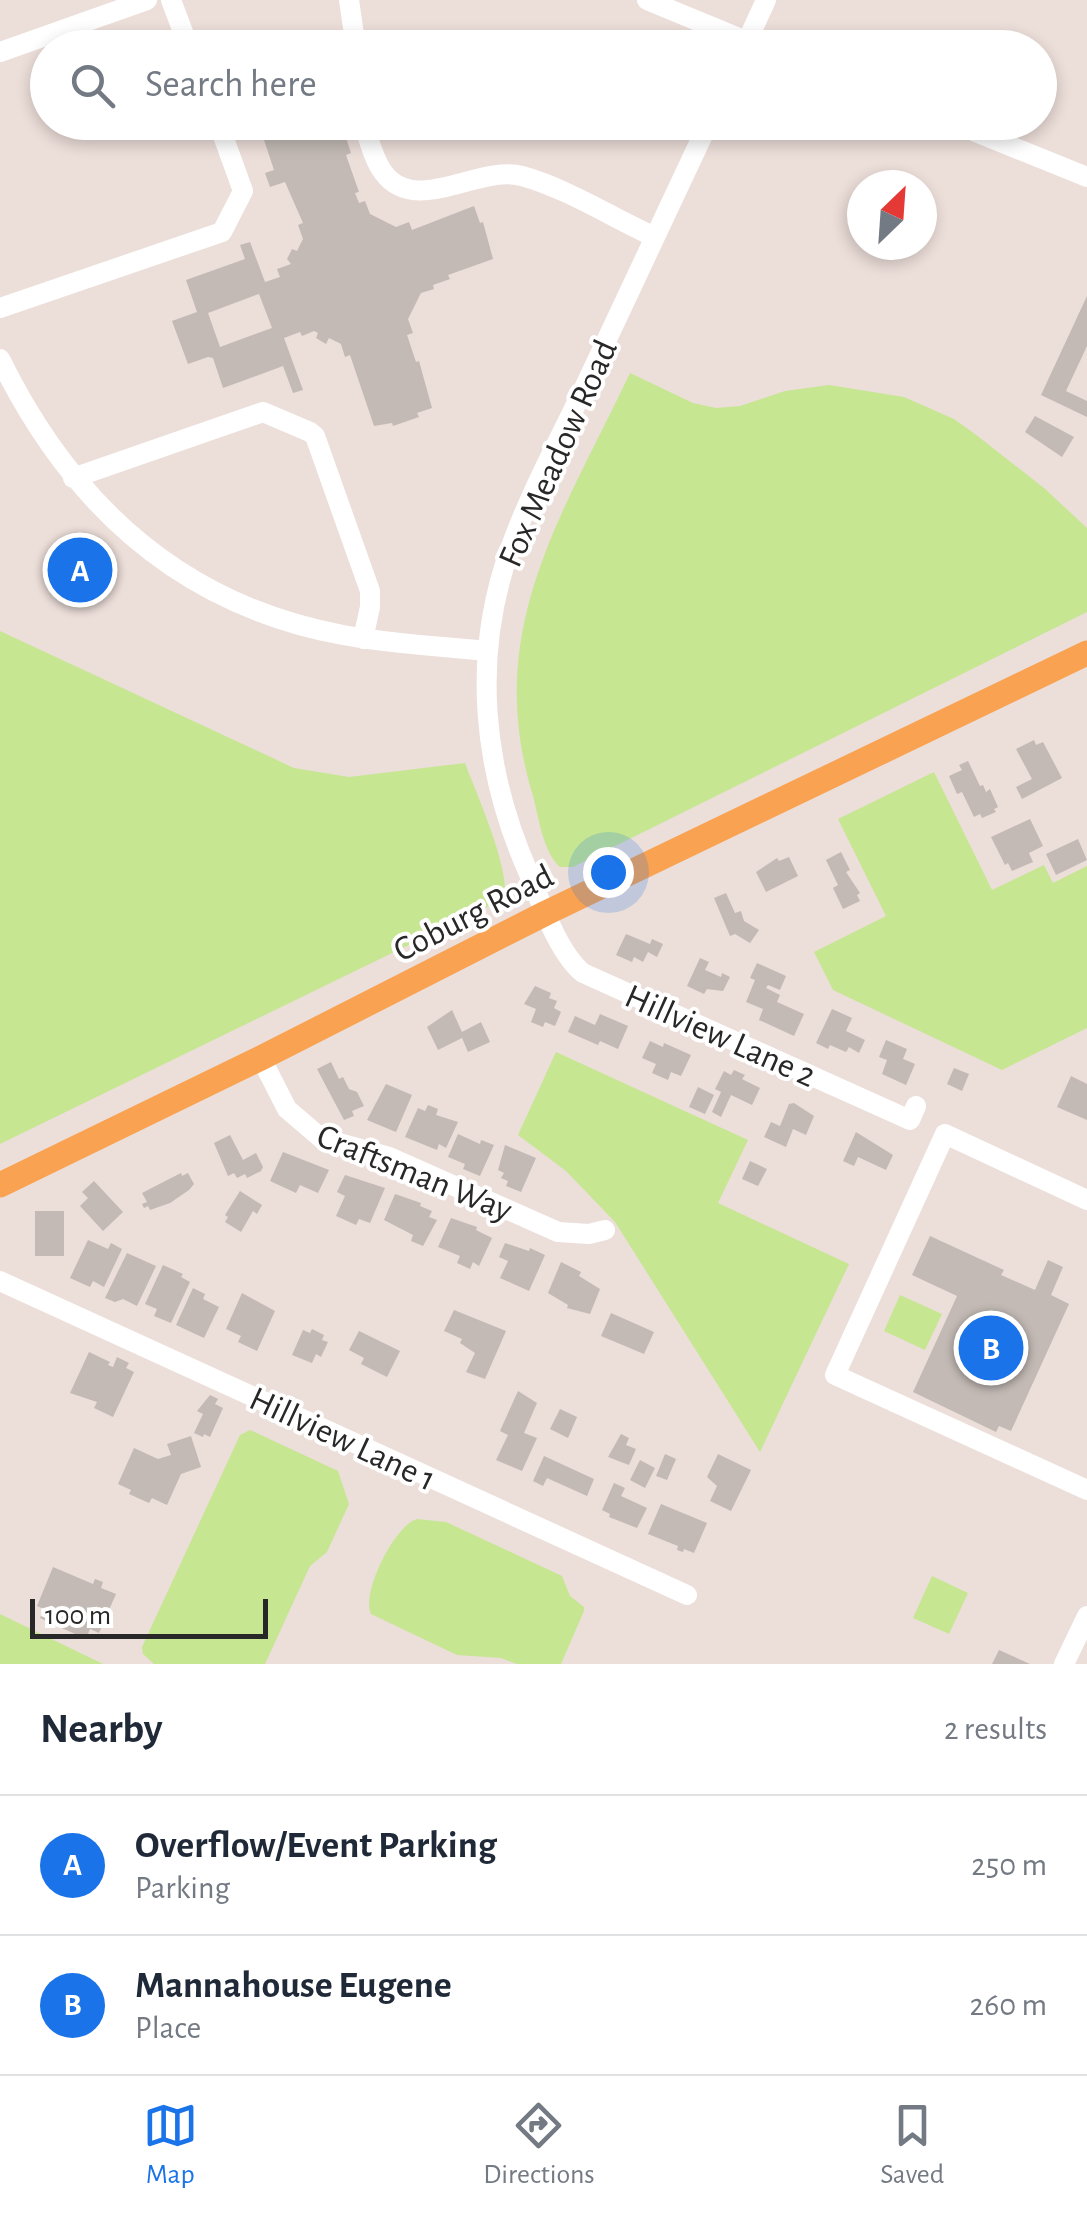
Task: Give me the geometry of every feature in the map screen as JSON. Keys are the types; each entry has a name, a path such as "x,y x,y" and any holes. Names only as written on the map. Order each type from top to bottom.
{"main road":[{"name":"Coburg Road","path":"0,1185 546,913 1087,654"}],"street":[{"path":"62,30 147,0"},
{"path":"171,0 182,30"},
{"path":"349,0 353,30"},
{"path":"647,0 716,30"},
{"path":"756,30 766,0"},
{"path":"0,52 30,41"},
{"path":"0,308 222,232 243,192 224,140"},
{"path":"370,140 380,169 404,187 429,190 489,175 521,176 655,237"},
{"name":"Fox Meadow Road","path":"546,913 510,827 495,776 486,720 487,651 499,586 511,545 700,140"},
{"path":"996,140 1087,176"},
{"path":"0,359 29,415 72,478 132,537 202,584 258,611 318,630 364,639 487,651"},
{"path":"72,478 263,412 310,432 370,591 364,639"},
{"name":"Hillview Lane 2","path":"546,913 573,964 589,976 910,1120 916,1106"},
{"name":"Craftsman Way","path":"261,1058 288,1109 321,1138 388,1157 558,1232 589,1234 604,1230"},
{"path":"1087,1200 945,1134 835,1375 1087,1490"},
{"name":"Hillview Lane 1","path":"0,1281 687,1595"},
{"path":"1064,1664 1087,1616"}],"green space":[{"path":"630,373 693,403 716,408 829,385 904,397 954,419 1044,488 1087,528 1087,612 573,867 560,867 542,834 520,736 517,680 523,627 556,526"},
{"path":"0,631 294,768 349,777 465,763 498,853 505,888 503,899 0,1144"},
{"path":"934,772 992,890 1044,865 1053,883 1087,866 1087,1028 1002,1070 833,990 814,952 886,916 838,819"},
{"path":"556,1052 748,1140 718,1203 849,1264 760,1452 615,1222 566,1171 518,1135"},
{"path":"900,1295 942,1314 925,1350 884,1331"},
{"path":"250,1430 338,1471 349,1504 327,1552 310,1566 265,1664 154,1664 143,1654 142,1647 240,1435"},
{"path":"417,1519 446,1522 562,1576 570,1596 584,1611 561,1664 517,1664 501,1658 457,1655 371,1614 371,1591 382,1561 399,1534"},
{"path":"932,1576 968,1593 949,1634 913,1618"},
{"path":"0,1614 103,1664 0,1664"}],"building":[{"path":"264,140 347,140 351,153 346,155 359,192 355,193 359,203 365,201 370,214 396,227 409,222 412,230 474,206 480,223 483,222 493,259 448,275 450,279 421,293 408,319 413,333 407,335 432,408 417,413 419,417 393,426 374,426 350,355 345,357 341,344 329,338 326,344 316,338 318,333 314,331 284,338 303,390 293,393 283,366 223,388 213,358 188,364 172,321 197,312 186,280 245,259 240,245 250,242 265,282 280,277 277,269 291,264 287,259 303,239 298,225 303,223 285,182 270,187 265,173 274,170","holes":["259,294 272,328 220,347 208,313"]},
{"path":"1087,296 1087,346 1066,391 1087,401 1087,417 1041,395"},
{"path":"1035,416 1074,437 1062,457 1025,432"},
{"path":"1034,740 1036,745 1043,742 1062,778 1022,799 1016,787 1032,779 1016,749"},
{"path":"968,761 980,786 986,792 990,789 998,807 982,818 980,814 974,817 949,776 962,770 959,765"},
{"path":"1030,819 1043,846 1029,853 1033,862 1012,871 991,837"},
{"path":"1078,839 1087,860 1056,875 1046,854"},
{"path":"841,852 850,870 846,872 860,893 860,901 843,909 833,888 838,885 826,860"},
{"path":"789,857 798,876 766,892 756,872 777,858 779,861"},
{"path":"726,893 735,913 741,911 744,921 759,930 750,943 735,934 730,936 714,898"},
{"path":"626,934 650,944 652,939 663,944 657,957 648,952 643,962 634,957 632,962 616,955"},
{"path":"700,958 709,962 705,970 730,977 723,991 707,989 704,994 687,986"},
{"path":"757,963 786,976 780,990 768,985 766,988 780,995 777,1002 804,1014 794,1036 759,1020 763,1009 746,1002"},
{"path":"535,986 551,993 549,998 557,1001 554,1008 561,1012 555,1026 531,1022 536,1009 524,1004"},
{"path":"832,1009 852,1018 846,1031 865,1040 859,1053 849,1047 846,1052 816,1043"},
{"path":"452,1010 462,1032 481,1022 490,1042 468,1052 462,1038 438,1050 427,1027"},
{"path":"600,1014 628,1026 618,1049 568,1032 575,1016 595,1025"},
{"path":"886,1040 907,1049 903,1059 915,1064 906,1085 882,1074 887,1060 879,1057"},
{"path":"650,1041 691,1055 681,1076 671,1072 668,1080 652,1073 656,1064 642,1058"},
{"path":"331,1062 339,1079 343,1077 349,1089 357,1092 364,1106 344,1120 317,1069"},
{"path":"954,1068 969,1074 962,1091 947,1084"},
{"path":"734,1070 760,1088 752,1105 731,1095 721,1117 712,1112 721,1092 715,1089 724,1071 731,1075"},
{"path":"1071,1076 1087,1084 1087,1120 1057,1107"},
{"path":"386,1084 412,1095 396,1132 367,1120"},
{"path":"698,1087 714,1095 705,1114 689,1107"},
{"path":"794,1103 814,1116 806,1135 793,1129 786,1147 764,1137 771,1122 780,1126 789,1104"},
{"path":"428,1105 438,1109 436,1115 458,1122 446,1148 439,1144 437,1150 405,1137 418,1108 425,1111"},
{"path":"856,1132 893,1155 886,1170 858,1157 854,1166 843,1161"},
{"path":"458,1134 480,1144 481,1140 494,1145 480,1176 448,1157"},
{"path":"230,1135 243,1160 256,1153 261,1171 247,1178 245,1174 237,1178 234,1173 228,1176 214,1143"},
{"path":"505,1145 536,1158 521,1192 506,1186 508,1181 501,1178 504,1173 498,1170"},
{"path":"283,1152 329,1170 318,1193 300,1185 296,1193 270,1181"},
{"path":"750,1161 767,1169 758,1186 742,1179"},
{"path":"188,1173 194,1184 189,1190 170,1203 150,1210 148,1206 144,1208 142,1204 147,1202 142,1193"},
{"path":"345,1175 385,1188 370,1223 359,1219 356,1225 336,1216 345,1196 337,1192"},
{"path":"94,1181 123,1212 103,1231 80,1206 88,1198 82,1192"},
{"path":"240,1191 262,1205 257,1214 253,1211 241,1232 225,1222 225,1215"},
{"path":"395,1194 421,1203 420,1206 432,1211 429,1217 437,1220 423,1246 411,1241 413,1235 384,1220"},
{"path":"35,1211 64,1211 64,1256 35,1256"},
{"path":"451,1218 477,1227 476,1230 492,1238 479,1266 473,1262 470,1269 457,1263 460,1256 438,1247"},
{"path":"930,1236 1004,1270 1001,1275 1035,1290 1048,1260 1063,1267 1051,1295 1069,1304 1011,1431 999,1426 996,1432 913,1392 957,1296 912,1275"},
{"path":"88,1240 108,1249 111,1243 122,1249 104,1287 93,1281 90,1287 70,1278"},
{"path":"505,1243 545,1255 529,1291 500,1278 508,1261 499,1257"},
{"path":"127,1253 156,1266 137,1306 123,1299 115,1302 105,1298"},
{"path":"561,1262 581,1272 579,1276 600,1289 590,1314 567,1308 548,1293"},
{"path":"163,1265 183,1274 181,1277 190,1282 171,1323 154,1316 157,1309 145,1304"},
{"path":"193,1288 219,1307 204,1338 176,1325"},
{"path":"242,1293 275,1311 257,1351 238,1342 241,1336 226,1329"},
{"path":"454,1310 506,1331 485,1379 466,1372 475,1353 460,1343 462,1339 444,1331"},
{"path":"611,1313 654,1332 644,1354 601,1336"},
{"path":"312,1329 328,1342 321,1357 316,1354 312,1363 292,1355 303,1330 310,1333"},
{"path":"359,1331 400,1351 387,1377 361,1364 364,1358 349,1350"},
{"path":"89,1352 113,1367 117,1357 129,1363 126,1368 134,1372 113,1417 94,1408 97,1402 70,1393"},
{"path":"518,1391 537,1403 524,1433 537,1438 522,1471 496,1460 508,1435 500,1431"},
{"path":"210,1395 223,1408 210,1437 203,1437 194,1433 203,1414 197,1411"},
{"path":"560,1409 577,1417 568,1438 550,1429"},
{"path":"621,1434 629,1438 626,1445 636,1449 629,1465 608,1457"},
{"path":"191,1436 201,1467 181,1474 167,1505 152,1498 149,1503 118,1484 134,1448 158,1459 171,1455 167,1444"},
{"path":"665,1454 676,1459 667,1480 656,1476"},
{"path":"718,1454 751,1470 731,1511 710,1501 717,1486 707,1477"},
{"path":"544,1456 594,1479 587,1496 547,1478 543,1486 533,1481"},
{"path":"640,1460 655,1468 645,1488 630,1480"},
{"path":"614,1483 625,1488 621,1496 647,1508 637,1528 609,1517 602,1510"},
{"path":"661,1504 707,1523 694,1553 677,1550 678,1546 648,1534"},
{"path":"53,1567 93,1584 95,1579 103,1582 101,1588 116,1594 99,1633 90,1629 86,1639 40,1618 44,1609 37,1606"},
{"path":"999,1650 1030,1664 992,1664"}],"place":[{"name":"Overflow/Event Parking","path":"80,570"},
{"name":"Mannahouse Eugene","path":"991,1348"}]}
